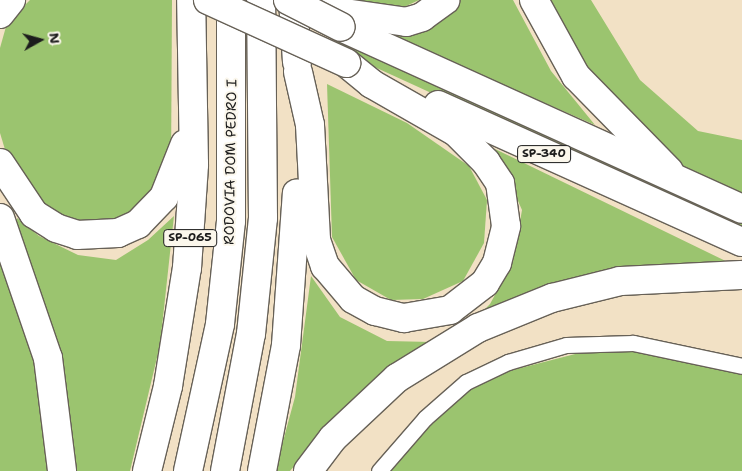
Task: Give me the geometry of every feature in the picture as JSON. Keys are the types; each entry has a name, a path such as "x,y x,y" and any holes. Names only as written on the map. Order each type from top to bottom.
{"highway":[{"path":"0,14 11,0"},
{"name":"SP-065","path":"147,471 168,386 187,268 193,111 191,0"},
{"path":"208,0 346,63 372,84 456,132 486,162 500,183 506,226 497,263 485,283 450,310 404,318 375,311 353,299 325,266 316,240 310,125 298,72"},
{"name":"RODOVIA DOM PEDRO I","path":"188,471 220,324 231,221 231,0"},
{"path":"225,471 251,334 263,218 261,0"},
{"path":"262,471 286,345 292,282 298,72 293,2 406,22 422,17 445,0"},
{"path":"534,0 576,76 684,186"},
{"name":"SP-340","path":"293,2 341,27 684,186 742,209"},
{"name":"SP-340","path":"346,63 742,242"},
{"name":"SP-065","path":"0,163 34,214 56,228 77,235 118,233 153,211 172,184 193,111"},
{"path":"0,218 48,358 62,471"},
{"path":"308,471 333,438 397,378 478,328 552,298 620,281 742,275"}],"street":[{"path":"379,471 425,418 466,382 508,362 566,345 633,344 742,366"}],"green space":[{"path":"30,0 172,0 171,171 125,226 81,231 46,216 13,176 0,133 0,48 7,23"},
{"path":"351,0 419,0 402,8"},
{"path":"460,0 513,0 551,71 595,125 387,34 441,20"},
{"path":"542,0 591,0 640,80 698,131 742,140 742,195 681,171 617,114"},
{"path":"339,33 742,223 742,235 333,48"},
{"path":"327,84 407,123 469,166 487,200 484,243 463,281 423,299 391,300 356,280 332,237"},
{"path":"495,149 738,267 476,318 490,304 513,262 522,210"},
{"path":"174,216 160,345 130,471 69,471 16,232 17,218 39,236 78,255 116,260 148,240"},
{"path":"0,252 36,358 49,471 0,471"},
{"path":"311,276 340,317 387,341 432,342 317,440 290,471 275,471 295,397"},
{"path":"618,343 742,369 742,471 380,471 466,382"}]}
